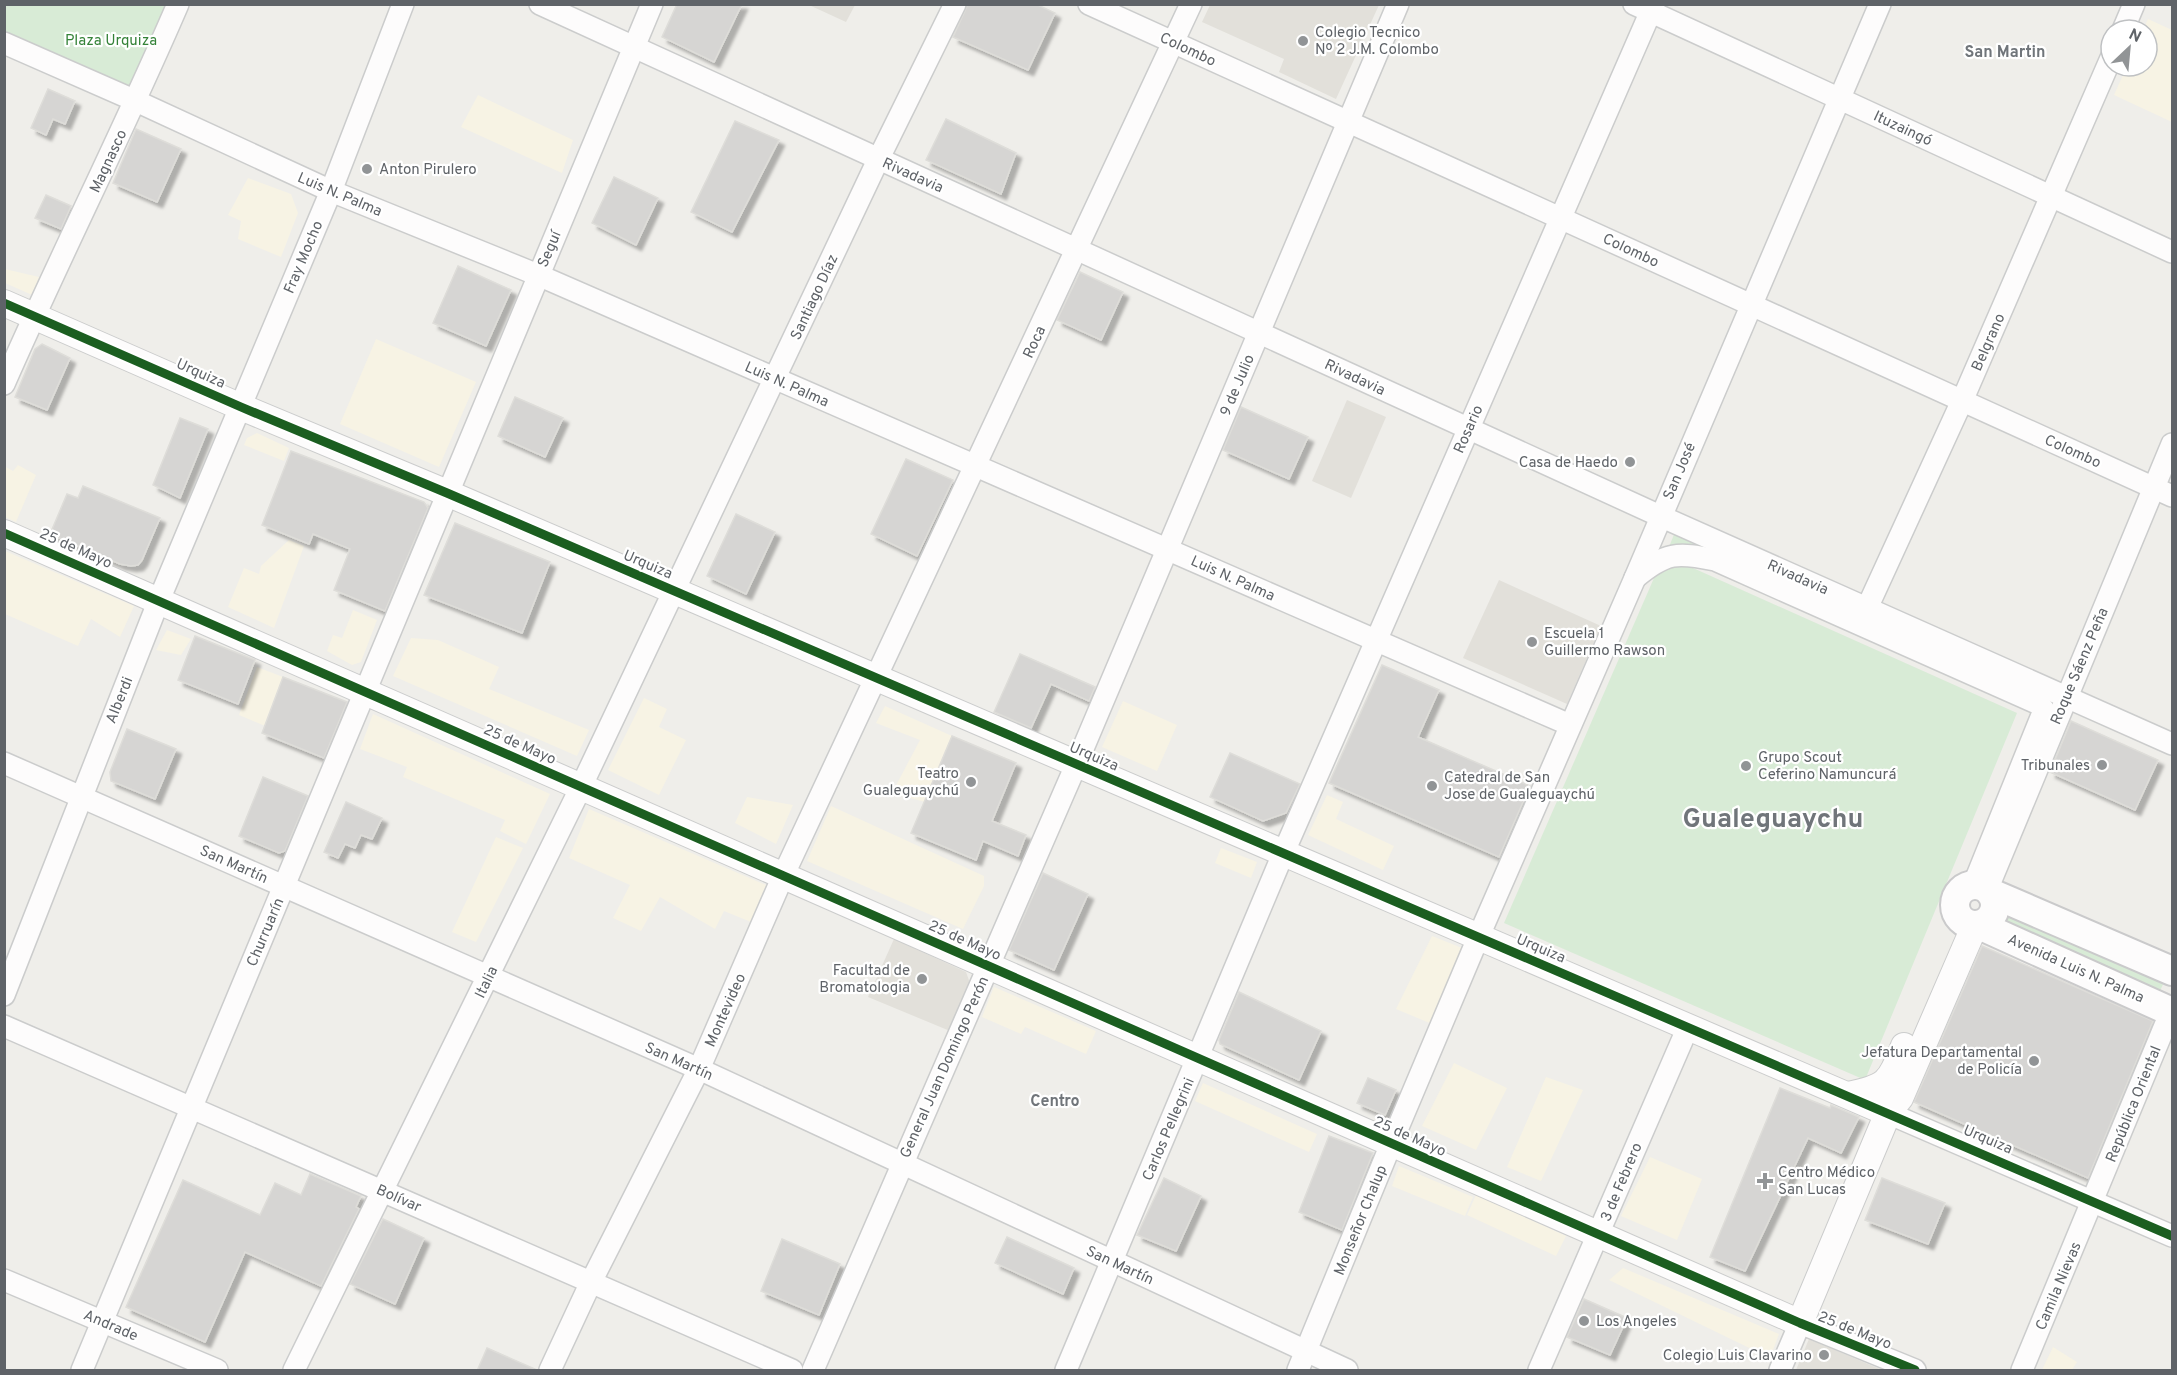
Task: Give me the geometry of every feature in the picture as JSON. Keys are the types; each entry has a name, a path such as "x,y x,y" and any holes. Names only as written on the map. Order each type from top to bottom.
{"main road":[{"path":"1971,922 1991,918 1994,912 1994,899 1984,889"},
{"path":"1984,889 2172,971"},
{"name":"Avenida Luis N. Palma","path":"1971,922 2172,1011"}],"street":[{"name":"Magnasco","path":"4,384 136,101 178,4"},
{"name":"Fray Mocho","path":"241,407 331,191 404,4"},
{"name":"Rivadavia","path":"540,4 1660,516 2039,704 2044,710 1984,889"},
{"name":"Seguí","path":"447,493 652,4"},
{"name":"Santiago Díaz","path":"675,592 878,160 955,4"},
{"name":"Colombo","path":"1089,4 2163,492"},
{"name":"Roca","path":"877,679 1191,4"},
{"name":"9 de Julio","path":"1076,765 1398,4"},
{"name":"San José","path":"1478,938 1635,578 1880,4"},
{"path":"2128,18 2134,4"},
{"name":"Ituzaingó","path":"1646,7 2172,252"},
{"name":"Rosario","path":"1283,854 1561,218 1646,7"},
{"name":"Luis N. Palma","path":"4,43 331,191 538,275 1570,724"},
{"name":"Belgrano","path":"1863,616 1962,401 2102,78"},
{"name":"Urquiza","path":"4,303 241,407 447,493 2172,1236"},
{"name":"Alberdi","path":"4,995 159,600 241,407"},
{"name":"Roque Sáenz Peña","path":"1984,889 2066,697 2163,492 2172,444"},
{"name":"Churruarín","path":"82,1371 447,493"},
{"name":"25 de Mayo","path":"4,533 1598,1235 1915,1371"},
{"name":"Rivadavia","path":"1635,578 1654,562 1684,554 1715,560 2066,697 2172,744"},
{"name":"Italia","path":"294,1371 675,592"},
{"name":"Montevideo","path":"550,1371 591,1282 699,1070 783,876 877,679"},
{"name":"San Martín","path":"4,763 699,1070 1347,1371"},
{"name":"General Juan Domingo Perón","path":"813,1371 1076,765"},
{"name":"Carlos Pellegrini","path":"1066,1371 1283,854"},
{"path":"1848,1095 1881,1086 1892,1074 1971,922"},
{"path":"1780,1371 1888,1113 1900,1098 1971,922"},
{"name":"Monseñor Chalup","path":"1298,1371 1478,938"},
{"name":"República Oriental","path":"2093,1201 2172,1011"},
{"name":"Bolívar","path":"4,1026 792,1371"},
{"name":"3 de Febrero","path":"1539,1371 1688,1027"},
{"name":"Camila Nievas","path":"2022,1371 2093,1201"},
{"name":"Andrade","path":"4,1280 217,1371"}],"shaded area":[{"name":"Colegio Tecnico Nº 2 J.M. Colombo","path":"1210,4 1379,5 1336,99 1279,72 1284,59 1202,22"},
{"path":"809,5 855,5 846,22"},
{"path":"2159,24 2172,30 2172,122 2114,95 2122,78 2159,78"},
{"path":"478,95 573,140 562,173 461,127"},
{"path":"248,178 291,194 298,213 281,257 238,239 241,221 228,215"},
{"path":"5,269 39,277 32,295 5,283"},
{"path":"376,339 476,382 439,467 340,424"},
{"path":"1347,400 1386,417 1351,498 1312,481"},
{"path":"257,433 289,448 284,461 244,445 247,438"},
{"path":"18,465 36,475 16,522 5,517 4,466 13,471"},
{"path":"289,540 304,546 274,628 228,607 244,568 259,574 261,566"},
{"path":"5,551 134,606 120,637 91,619 78,646 5,614"},
{"name":"Escuela 1 Guillermo Rawson","path":"1499,580 1601,626 1567,704 1463,658"},
{"path":"353,610 377,620 361,662 352,665 327,651 333,635 342,638"},
{"path":"167,630 191,639 181,655 156,650"},
{"path":"411,638 438,640 499,667 489,689 589,730 577,756 393,676"},
{"path":"257,667 283,677 265,726 239,715"},
{"path":"644,698 667,709 659,727 686,740 659,795 608,770"},
{"path":"1123,701 1177,725 1157,771 1102,747"},
{"path":"885,706 952,736 925,802 892,793 920,740 876,723"},
{"path":"373,714 550,794 526,844 500,831 505,820 403,777 407,767 360,749"},
{"path":"1327,795 1343,802 1336,819 1394,846 1383,870 1308,835"},
{"path":"747,797 793,805 776,844 735,823"},
{"path":"831,806 984,876 984,886 963,929 807,861"},
{"path":"589,809 766,885 751,922 724,911 715,929 660,897 641,931 613,918 630,885 569,858"},
{"path":"496,837 523,848 476,942 452,932"},
{"path":"1221,848 1257,862 1251,878 1215,863"},
{"path":"1432,936 1462,948 1432,1024 1396,1009"},
{"name":"Facultad de Bromatologia","path":"894,939 966,972 971,986 950,1031 868,997"},
{"path":"994,987 1096,1031 1086,1054 1025,1027 1021,1034 982,1017"},
{"path":"1454,1063 1507,1088 1476,1150 1422,1126"},
{"path":"1546,1077 1583,1090 1541,1181 1507,1167"},
{"path":"1203,1083 1317,1134 1309,1152 1195,1101"},
{"path":"1650,1157 1702,1179 1677,1240 1621,1216"},
{"path":"1399,1166 1473,1197 1465,1216 1392,1186"},
{"path":"1476,1195 1566,1236 1556,1256 1467,1215"},
{"path":"1623,1268 1779,1334 1770,1358 1609,1280"},
{"name":"Colegio Luis Clavarino","path":"1809,1339 1882,1370 1796,1370"},
{"path":"2053,1347 2077,1362 2072,1370 2042,1370"}],"green space":[{"name":"Plaza Urquiza","path":"5,4 165,5 130,86 5,31"},
{"path":"1675,532 1702,546 1669,547"},
{"path":"1664,555 2017,713 1865,1080 1504,923"},
{"path":"2009,911 2165,980 2159,993 2003,925"}],"building":[{"path":"677,4 742,4 714,62 662,37"},
{"path":"968,4 1036,4 1055,13 1028,70 953,37"},
{"path":"48,89 75,101 65,124 53,119 46,135 31,128"},
{"path":"946,119 1016,153 1001,194 926,160"},
{"path":"735,121 779,140 732,232 691,212"},
{"path":"136,129 181,149 157,202 113,183"},
{"path":"614,177 658,198 636,245 592,223"},
{"path":"46,195 71,206 61,229 35,218"},
{"path":"458,266 511,290 486,346 433,323"},
{"path":"1080,272 1123,292 1101,340 1057,320"},
{"path":"42,344 70,358 47,410 15,397 35,349"},
{"path":"515,397 563,418 545,457 498,436"},
{"path":"1241,407 1308,437 1289,479 1223,450"},
{"path":"180,418 208,429 180,498 153,485"},
{"path":"291,451 424,502 428,508 385,611 334,590 350,549 313,534 309,544 262,525"},
{"path":"906,459 953,480 917,556 871,534"},
{"path":"83,486 160,518 138,565 120,564 50,534 67,494 78,498"},
{"path":"736,514 775,532 746,594 707,576"},
{"path":"455,523 550,562 522,633 424,595"},
{"path":"195,636 255,660 238,704 178,680"},
{"path":"1020,654 1095,687 1089,701 1051,684 1031,728 994,712"},
{"name":"Catedral de San Jose de Gualeguaychú","path":"1382,665 1439,690 1418,737 1530,786 1499,857 1329,783"},
{"path":"283,677 347,702 324,758 262,733"},
{"name":"Tribunales","path":"2071,721 2158,760 2135,810 2050,772"},
{"path":"127,729 176,749 155,799 111,781 110,772"},
{"name":"Teatro Gualeguaychú","path":"952,736 1016,763 992,821 1026,835 1018,856 983,841 976,860 911,833"},
{"path":"1230,753 1300,784 1286,813 1263,821 1210,797"},
{"path":"263,777 308,796 285,851 279,853 239,836"},
{"path":"346,802 382,818 372,839 361,835 355,848 345,844 338,858 324,852"},
{"path":"1043,873 1088,894 1054,970 1009,950"},
{"name":"Jefatura Departamental de Policía","path":"1982,946 2153,1021 2088,1178 1914,1102"},
{"path":"1239,992 1321,1031 1299,1080 1220,1044 1219,1040"},
{"path":"1368,1078 1396,1090 1385,1115 1357,1103"},
{"name":"Centro Médico San Lucas","path":"1780,1088 1859,1117 1841,1153 1808,1138 1745,1271 1710,1257"},
{"path":"1329,1136 1373,1153 1342,1230 1299,1212"},
{"path":"310,1174 361,1196 356,1207 359,1209 321,1286 245,1252 205,1342 126,1307 183,1180 260,1215 275,1183 301,1195"},
{"path":"1164,1178 1201,1196 1176,1251 1137,1235"},
{"path":"1882,1178 1945,1203 1928,1244 1865,1220"},
{"path":"383,1219 424,1238 395,1304 350,1284"},
{"path":"1007,1237 1074,1268 1063,1294 995,1263"},
{"path":"782,1239 840,1264 819,1315 761,1291"},
{"path":"1584,1299 1627,1318 1610,1355 1567,1337"},
{"path":"487,1348 537,1370 537,1371 477,1371"}],"cycle path":[{"path":"4,303 241,407 447,493 2172,1236"},
{"path":"4,533 1800,1323 1915,1370"}],"place":[{"name":"Colegio Tecnico Nº 2 J.M. Colombo","path":"1303,41"},
{"name":"Anton Pirulero","path":"367,169"},
{"name":"Casa de Haedo","path":"1630,462"},
{"name":"Escuela 1 Guillermo Rawson","path":"1532,642"},
{"name":"Tribunales","path":"2102,765"},
{"name":"Grupo Scout Ceferino Namuncurá","path":"1746,766"},
{"name":"Teatro Gualeguaychú","path":"971,782"},
{"name":"Catedral de San Jose de Gualeguaychú","path":"1432,786"},
{"name":"Facultad de Bromatologia","path":"922,979"},
{"name":"Jefatura Departamental de Policía","path":"2034,1061"},
{"name":"Centro Médico San Lucas","path":"1765,1181"},
{"name":"Los Angeles","path":"1584,1321"},
{"name":"Colegio Luis Clavarino","path":"1824,1355"}],"district":[{"name":"San Martin","path":"2005,51"},
{"name":"Gualeguaychu","path":"1773,818"},
{"name":"Centro","path":"1055,1100"}]}
